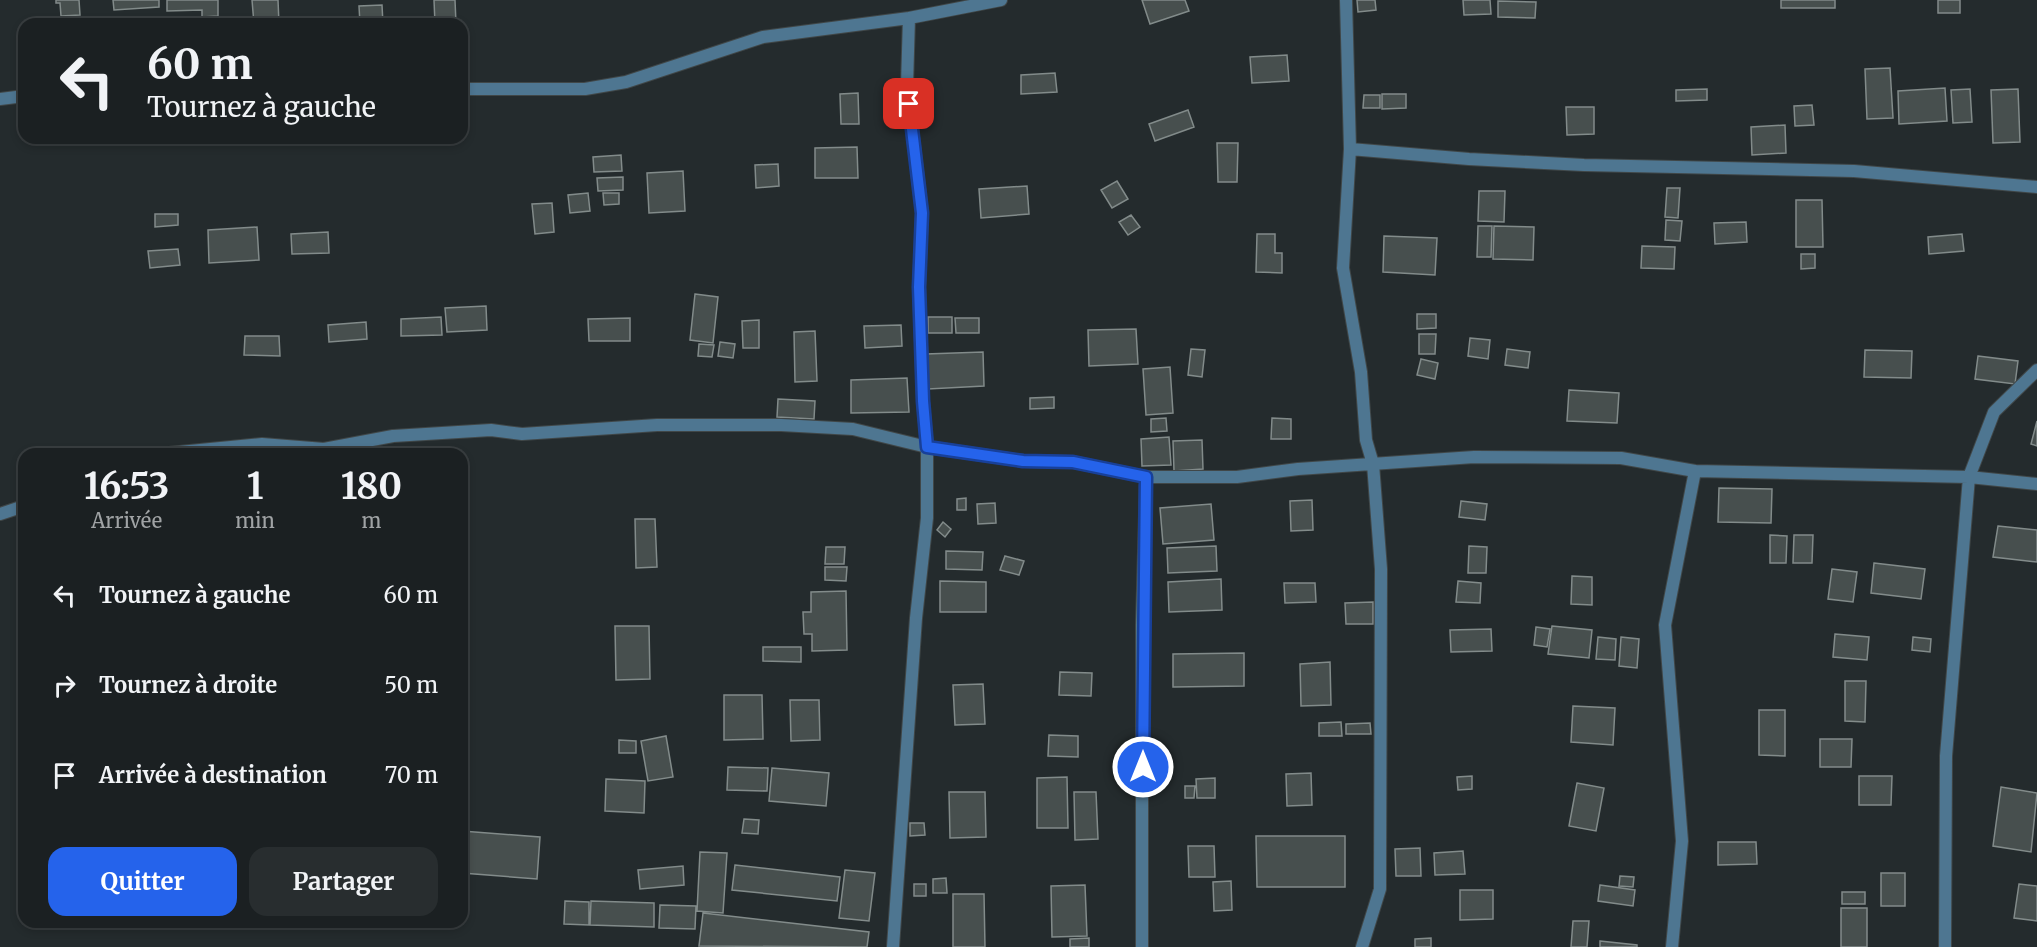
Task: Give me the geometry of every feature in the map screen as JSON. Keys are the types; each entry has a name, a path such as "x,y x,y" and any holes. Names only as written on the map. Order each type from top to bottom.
{"street":[{"path":"468,89 585,89 626,82 763,37 909,18 1001,0"},
{"path":"1346,0 1350,149 1343,268 1361,372 1366,440 1373,464 1381,569 1380,889 1362,947"},
{"path":"893,947 916,618 927,518 927,447 919,287 922,213 907,85 909,18"},
{"path":"0,99 18,97"},
{"path":"1350,149 1469,159 1584,165 1854,171 2037,187"},
{"path":"1945,947 1946,756 1969,477 1994,412 2037,370"},
{"path":"329,448 393,436 491,430 522,434 657,425 781,425 853,429 927,447 1023,461 1073,462 1146,477 1238,477 1474,457 1621,458 1695,471 1969,477 2037,484"},
{"path":"209,448 262,444 312,448"},
{"path":"1672,947 1682,842 1665,625 1695,471"},
{"path":"1142,947 1142,625 1146,477"},
{"path":"0,514 18,508"}],"building":[{"path":"56,0 79,0 80,15 61,16 60,3 56,3"},
{"path":"113,0 159,0 159,7 114,10"},
{"path":"167,0 218,0 218,16 202,17 202,10 167,11"},
{"path":"252,0 278,0 279,18 254,18"},
{"path":"434,0 455,0 456,18 435,18"},
{"path":"1142,0 1185,0 1189,11 1150,24"},
{"path":"1357,0 1375,0 1376,10 1358,12"},
{"path":"1463,0 1490,0 1491,14 1464,15"},
{"path":"1781,0 1835,0 1835,8 1781,8"},
{"path":"1938,0 1960,0 1960,13 1938,13"},
{"path":"1498,1 1536,2 1535,18 1498,17"},
{"path":"382,5 383,18 360,18 359,6"},
{"path":"1287,55 1289,81 1252,83 1250,57"},
{"path":"1890,68 1893,118 1867,119 1865,69"},
{"path":"1055,73 1057,92 1021,94 1021,75"},
{"path":"1945,88 1947,121 1899,124 1898,91"},
{"path":"1707,89 1707,100 1676,101 1676,90"},
{"path":"1970,89 1972,122 1953,123 1951,90"},
{"path":"2018,89 2020,142 1993,143 1991,90"},
{"path":"858,93 859,124 841,124 840,94"},
{"path":"1382,94 1406,94 1406,108 1382,109"},
{"path":"1364,95 1380,95 1380,108 1363,108"},
{"path":"1812,105 1814,125 1795,126 1794,106"},
{"path":"1566,107 1594,107 1594,134 1567,135"},
{"path":"1188,110 1194,127 1155,141 1149,124"},
{"path":"1785,125 1786,153 1752,155 1751,127"},
{"path":"1217,143 1238,143 1237,182 1218,182"},
{"path":"857,147 858,178 815,178 815,148"},
{"path":"621,155 622,171 594,172 593,157"},
{"path":"778,164 779,186 756,188 755,165"},
{"path":"683,171 685,211 649,213 647,173"},
{"path":"623,177 623,190 598,191 597,178"},
{"path":"1117,181 1128,199 1112,208 1101,190"},
{"path":"1027,186 1029,214 981,218 979,189"},
{"path":"1667,188 1680,188 1678,218 1665,217"},
{"path":"1479,191 1505,191 1504,222 1478,221"},
{"path":"588,193 590,211 570,213 568,195"},
{"path":"603,193 619,193 619,204 604,205"},
{"path":"1796,200 1822,200 1823,247 1796,247"},
{"path":"552,203 554,232 535,234 532,204"},
{"path":"155,214 178,214 178,225 155,227"},
{"path":"1131,215 1140,227 1128,235 1119,222"},
{"path":"1666,220 1682,221 1680,241 1665,240"},
{"path":"1746,222 1747,242 1715,244 1714,223"},
{"path":"1478,226 1492,226 1491,257 1477,257"},
{"path":"1494,226 1534,227 1533,260 1493,259"},
{"path":"257,227 259,260 209,263 208,230"},
{"path":"328,232 329,253 292,254 291,234"},
{"path":"1257,234 1275,234 1275,253 1282,253 1282,273 1256,272"},
{"path":"1962,234 1964,251 1929,254 1928,237"},
{"path":"1384,236 1437,238 1435,275 1383,272"},
{"path":"1642,246 1675,247 1674,269 1641,268"},
{"path":"178,249 180,265 150,268 148,251"},
{"path":"1801,254 1815,254 1815,268 1801,269"},
{"path":"695,294 718,297 713,343 690,340"},
{"path":"486,306 487,330 447,332 445,308"},
{"path":"1417,314 1436,314 1436,328 1417,329"},
{"path":"441,317 442,335 401,336 401,319"},
{"path":"928,317 952,317 952,333 928,333"},
{"path":"630,318 630,341 589,341 588,319"},
{"path":"955,318 979,318 979,333 956,333"},
{"path":"759,320 759,348 743,348 742,321"},
{"path":"366,322 367,339 329,342 328,325"},
{"path":"901,325 902,346 865,348 864,326"},
{"path":"1136,329 1138,364 1089,366 1088,330"},
{"path":"815,331 817,381 795,382 794,332"},
{"path":"1419,334 1436,334 1435,354 1419,354"},
{"path":"245,336 279,336 280,356 244,355"},
{"path":"1470,338 1490,340 1488,359 1468,356"},
{"path":"720,342 735,344 733,358 718,356"},
{"path":"699,344 714,345 712,357 698,356"},
{"path":"1191,349 1205,350 1202,377 1188,375"},
{"path":"1507,349 1530,352 1528,368 1505,365"},
{"path":"1865,350 1912,351 1911,378 1864,377"},
{"path":"983,352 984,386 928,389 926,354"},
{"path":"1978,356 2018,361 2015,384 1975,379"},
{"path":"1421,359 1438,363 1435,379 1417,375"},
{"path":"1170,367 1173,413 1146,415 1143,369"},
{"path":"907,378 909,412 851,413 851,380"},
{"path":"1569,390 1619,393 1617,423 1567,421"},
{"path":"1054,397 1054,408 1030,409 1030,398"},
{"path":"778,399 815,401 814,419 777,417"},
{"path":"1166,418 1167,431 1151,432 1151,419"},
{"path":"1272,418 1291,419 1291,439 1271,439"},
{"path":"2037,421 2037,446 2031,444"},
{"path":"1169,437 1171,465 1142,466 1141,439"},
{"path":"1202,440 1203,469 1174,471 1173,441"},
{"path":"1719,488 1772,489 1771,523 1718,522"},
{"path":"966,498 966,510 957,510 957,499"},
{"path":"1312,500 1313,530 1291,531 1290,501"},
{"path":"1461,501 1487,504 1485,520 1459,517"},
{"path":"995,503 996,523 978,524 977,504"},
{"path":"1211,504 1214,540 1163,544 1160,508"},
{"path":"635,519 655,519 657,567 636,568"},
{"path":"943,522 951,529 945,537 937,530"},
{"path":"1998,526 2037,530 2037,562 1993,557"},
{"path":"1770,535 1787,536 1786,563 1770,563"},
{"path":"1794,535 1813,535 1812,563 1793,563"},
{"path":"1216,546 1217,571 1168,573 1167,548"},
{"path":"1469,546 1487,547 1486,573 1468,573"},
{"path":"826,547 845,547 844,564 825,564"},
{"path":"946,551 983,552 982,570 946,569"},
{"path":"1005,556 1024,561 1019,575 1000,570"},
{"path":"1874,563 1925,569 1921,599 1871,593"},
{"path":"825,567 847,567 846,581 825,580"},
{"path":"1832,569 1857,572 1853,602 1828,599"},
{"path":"1572,576 1592,577 1592,605 1571,604"},
{"path":"1221,579 1222,610 1169,612 1168,582"},
{"path":"940,581 986,582 986,612 940,612"},
{"path":"1458,581 1481,583 1480,603 1456,602"},
{"path":"1284,583 1315,583 1316,602 1285,603"},
{"path":"846,591 847,650 812,651 812,634 804,634 803,612 811,612 811,592"},
{"path":"1373,602 1373,624 1346,624 1345,603"},
{"path":"615,626 649,626 650,679 616,680"},
{"path":"1552,626 1592,630 1589,658 1548,654"},
{"path":"1536,627 1550,629 1547,647 1534,645"},
{"path":"1491,629 1492,651 1451,652 1450,630"},
{"path":"1835,634 1869,637 1867,660 1833,657"},
{"path":"1598,637 1616,639 1615,660 1596,659"},
{"path":"1621,637 1639,639 1637,668 1619,666"},
{"path":"1913,637 1931,639 1930,652 1912,650"},
{"path":"763,647 801,647 801,662 763,661"},
{"path":"1244,653 1244,686 1173,687 1173,654"},
{"path":"1330,662 1331,705 1301,706 1300,664"},
{"path":"1060,672 1092,673 1091,696 1059,695"},
{"path":"1845,681 1866,681 1865,722 1845,721"},
{"path":"983,684 985,724 955,725 953,685"},
{"path":"724,695 762,695 763,739 724,740"},
{"path":"790,700 819,700 820,740 791,741"},
{"path":"1573,706 1615,708 1613,745 1571,742"},
{"path":"1759,710 1785,710 1785,756 1759,755"},
{"path":"1341,722 1342,736 1319,736 1319,723"},
{"path":"1370,723 1371,734 1346,734 1346,724"},
{"path":"1049,735 1078,736 1078,757 1048,756"},
{"path":"666,736 673,777 648,781 641,741"},
{"path":"1820,739 1852,739 1851,767 1820,767"},
{"path":"619,740 636,741 636,753 619,753"},
{"path":"728,767 768,768 767,791 727,790"},
{"path":"772,768 829,773 826,806 769,801"},
{"path":"1311,773 1312,805 1287,806 1286,774"},
{"path":"1472,776 1472,789 1458,790 1457,777"},
{"path":"1859,776 1892,776 1891,805 1859,805"},
{"path":"1067,777 1068,828 1037,828 1037,778"},
{"path":"1215,778 1215,798 1197,798 1196,779"},
{"path":"606,779 645,781 644,813 605,811"},
{"path":"1577,783 1604,788 1596,831 1569,826"},
{"path":"1185,786 1195,786 1194,798 1185,798"},
{"path":"2001,787 2037,793 2031,852 1993,846"},
{"path":"949,792 985,792 986,837 950,838"},
{"path":"1074,792 1096,792 1098,839 1075,840"},
{"path":"744,819 759,820 758,834 742,833"},
{"path":"910,823 924,823 925,835 910,836"},
{"path":"468,831 540,837 537,879 468,873"},
{"path":"1256,836 1345,836 1345,887 1257,887"},
{"path":"1718,842 1756,842 1757,864 1718,865"},
{"path":"1188,846 1214,846 1215,877 1189,877"},
{"path":"1420,848 1421,876 1396,876 1395,849"},
{"path":"1463,851 1465,874 1435,875 1434,853"},
{"path":"700,852 727,853 723,913 697,911"},
{"path":"735,865 840,877 837,901 732,890"},
{"path":"683,866 684,885 640,889 638,870"},
{"path":"845,870 875,873 869,921 839,918"},
{"path":"1881,873 1905,873 1905,906 1881,906"},
{"path":"1620,876 1634,877 1633,887 1619,886"},
{"path":"946,878 947,893 933,893 933,879"},
{"path":"1231,881 1232,910 1214,911 1213,882"},
{"path":"914,884 926,884 926,896 914,896"},
{"path":"2019,884 2037,886 2037,921 2014,918"},
{"path":"1085,885 1087,936 1052,937 1051,886"},
{"path":"1600,885 1635,890 1633,906 1598,901"},
{"path":"1460,890 1493,890 1493,919 1460,920"},
{"path":"1842,892 1865,892 1865,904 1842,904"},
{"path":"953,894 984,894 985,947 953,947"},
{"path":"565,901 589,902 589,925 564,924"},
{"path":"591,901 654,903 654,927 590,925"},
{"path":"660,905 696,906 695,929 659,928"},
{"path":"1841,908 1867,908 1867,947 1841,947"},
{"path":"703,913 869,932 867,947 699,946"},
{"path":"1573,921 1589,921 1587,947 1571,947"},
{"path":"1089,938 1089,947 1070,947 1070,939"},
{"path":"1431,938 1431,947 1415,947 1415,939"},
{"path":"1600,941 1637,945 1637,947 1600,947"}],"route":[{"path":"909,104 922,213 919,287 927,447 1023,461 1073,462 1146,477 1142,625 1143,767"}]}
